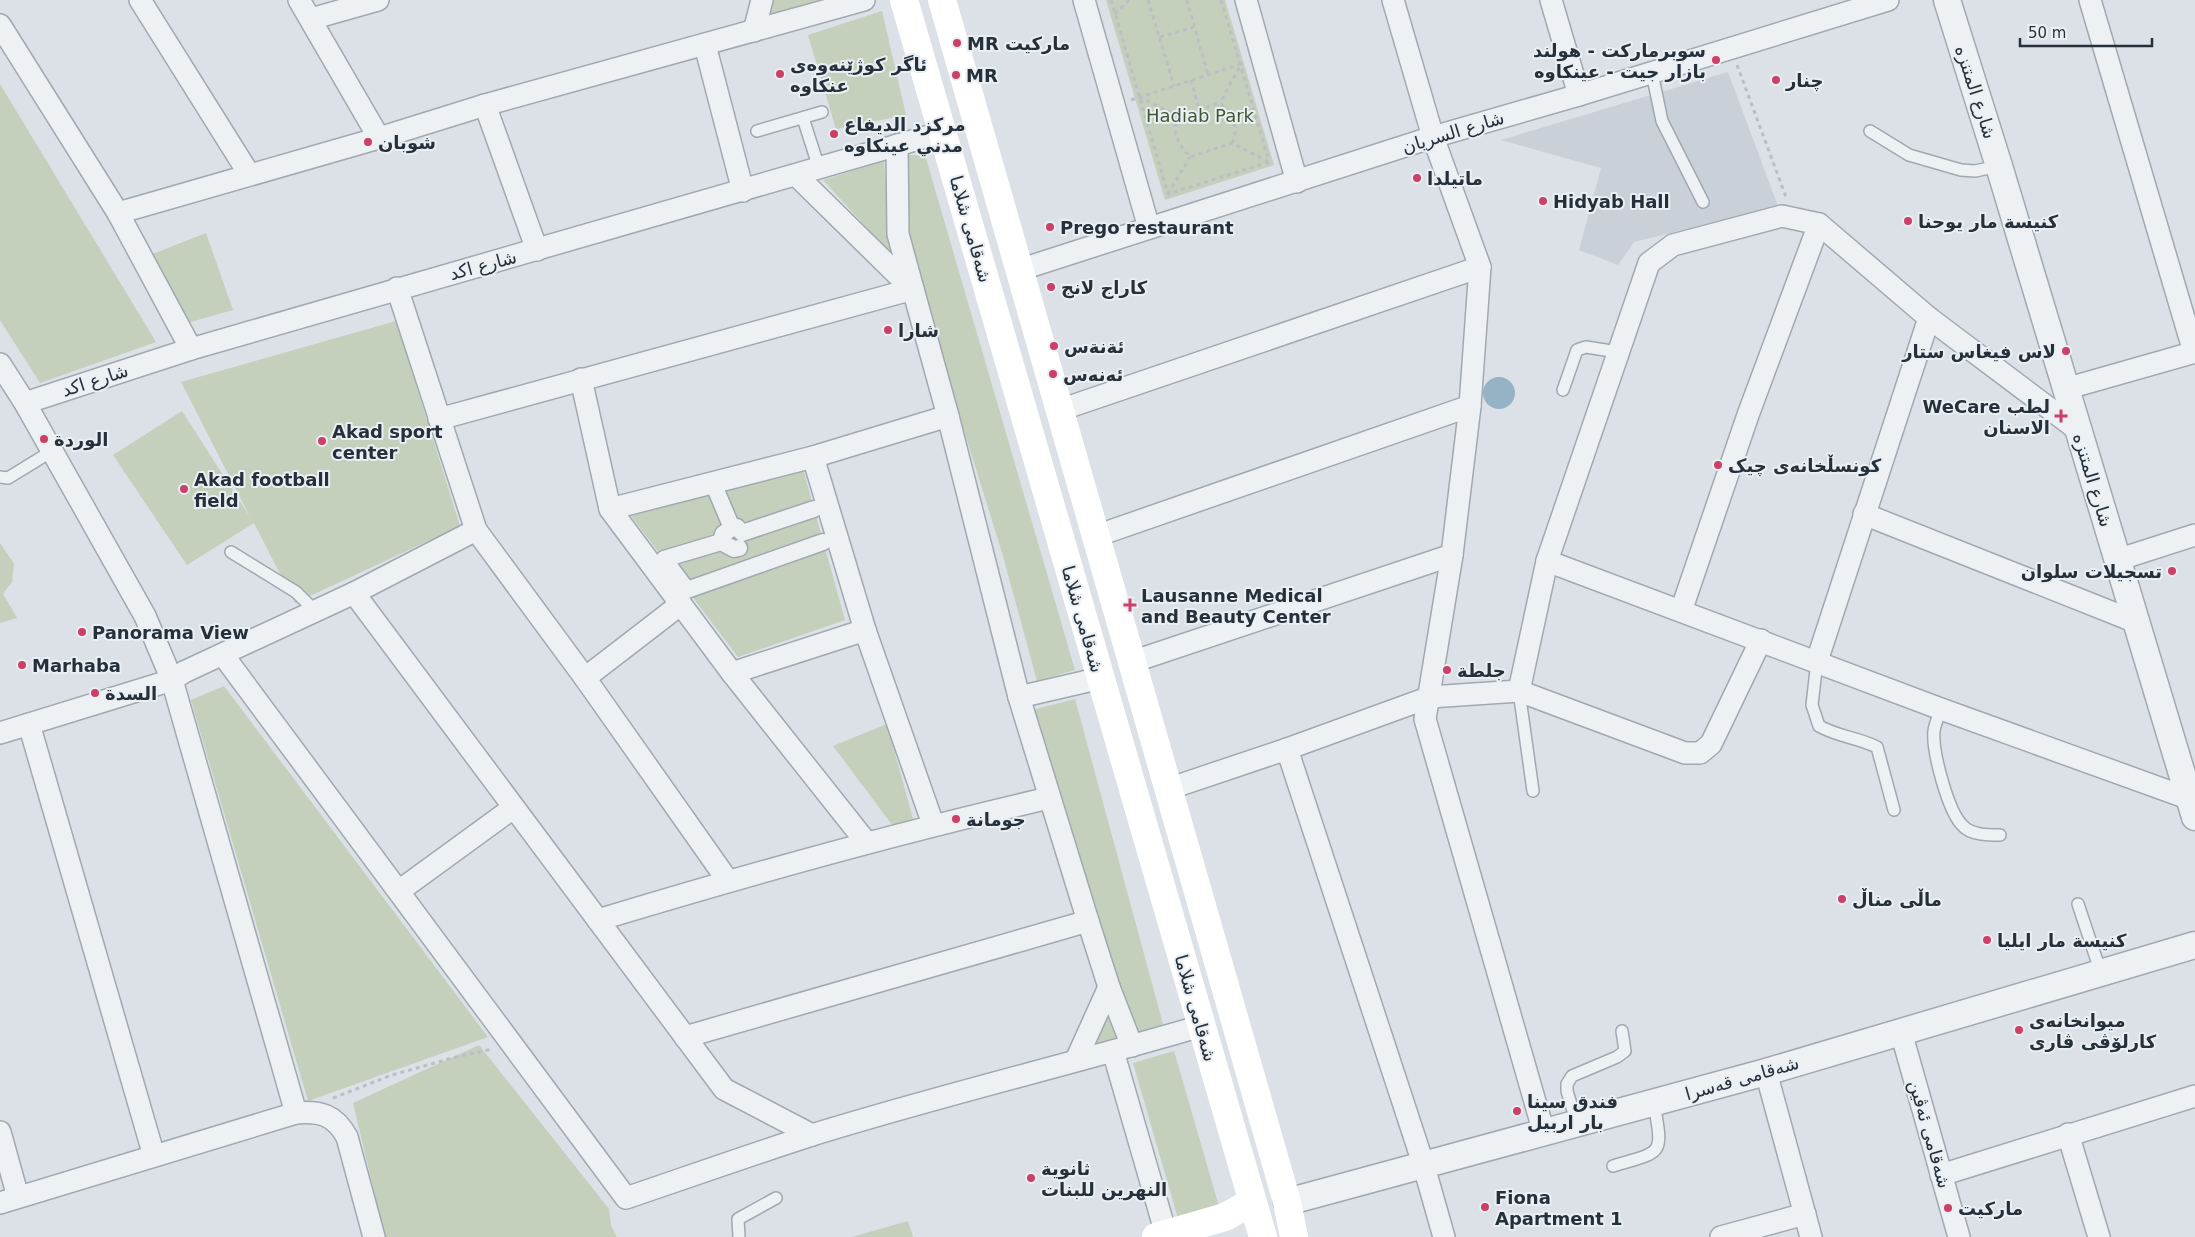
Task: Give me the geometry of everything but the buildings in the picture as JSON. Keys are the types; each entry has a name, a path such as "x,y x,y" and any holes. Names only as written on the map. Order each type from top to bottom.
{"main road":[{"name":"شەقامی شلاما","path":"904,0 1262,1237"},
{"name":"شەقامی شلاما","path":"942,0 1287,1202 1294,1237"},
{"path":"1000,328 1008,337 1021,338 1031,330 1033,317"},
{"path":"1013,374 1015,361 1026,354 1039,355 1047,365"},
{"path":"1161,1236 1229,1227 1252,1202"}],"street":[{"path":"140,0 249,174"},
{"path":"298,0 379,138"},
{"path":"310,19 378,0"},
{"path":"754,31 762,0"},
{"path":"1084,0 1149,228"},
{"path":"1246,0 1297,182"},
{"path":"1393,0 1433,137 1480,267 1470,406 1452,555 1425,720 1544,1133"},
{"path":"1551,0 1579,96"},
{"name":"شارع السريان","path":"1019,270 1433,137 1579,96 1888,0"},
{"name":"شارع المتنزه","path":"1947,0 2193,808"},
{"path":"2065,389 2194,352 2090,0"},
{"path":"118,213 379,138 485,105 705,45 855,1"},
{"path":"0,24 118,213 191,349"},
{"path":"705,45 743,190"},
{"path":"485,105 537,250"},
{"name":"شارع اكد","path":"25,403 191,349 397,288 537,250 942,132"},
{"path":"897,145 898,234 948,416 1019,696 1048,798 1109,987 1161,1236"},
{"path":"796,175 913,289"},
{"path":"1519,691 1547,561 1618,352 1649,263 1673,245 1782,216 1819,224 1930,318 2078,430"},
{"path":"1681,611 1748,415 1819,224"},
{"path":"1060,410 1480,267"},
{"path":"397,288 476,530 586,678 728,881"},
{"path":"439,419 913,289"},
{"path":"1817,661 1930,318"},
{"path":"0,364 25,403 145,616 172,680 304,1112"},
{"path":"581,379 610,509 732,673 866,842"},
{"path":"1096,536 1470,406"},
{"path":"610,509 813,457 948,416"},
{"path":"813,457 865,630 933,824"},
{"path":"713,483 738,536 745,569"},
{"path":"814,509 738,536 723,534 722,542 664,559 687,590 823,542"},
{"path":"1864,514 2136,622"},
{"path":"0,733 172,680 184,672 354,593 476,530"},
{"path":"2118,560 2195,535"},
{"path":"1132,662 1452,555"},
{"path":"1547,561 1817,661 2193,808"},
{"path":"354,593 724,1089 812,1135"},
{"path":"586,678 681,604"},
{"path":"732,673 865,630"},
{"path":"1168,788 1287,749 1430,697 1519,691 1685,753 1700,753 1711,744 1761,640"},
{"path":"223,655 626,1198 812,1135 1201,1026"},
{"path":"1019,696 1101,678"},
{"path":"29,724 154,1156"},
{"path":"1287,749 1423,1164 1444,1237"},
{"path":"598,920 866,842 933,824 1048,798"},
{"path":"399,891 513,808"},
{"path":"685,1037 1088,921"},
{"name":"شەقامی قەسرا","path":"1287,1202 1766,1072 2195,945"},
{"path":"1076,1060 1109,987"},
{"name":"شەقامی ئەڤین","path":"1901,1032 1959,1237"},
{"path":"1766,1072 1811,1237"},
{"path":"1942,1175 2068,1134 2195,1096"},
{"path":"0,1132 9,1200 304,1112 330,1118 343,1130 348,1138 374,1237"},
{"path":"2068,1134 2099,1237"},
{"path":"1721,1237 1805,1214"}],"lane":[{"path":"1652,73 1662,122 1703,202"},
{"path":"757,131 822,112"},
{"path":"803,118 819,168"},
{"path":"1870,132 1908,155 1961,170 1975,171 1999,166"},
{"path":"1563,390 1577,350 1586,347 1618,352"},
{"path":"0,477 8,478 52,451"},
{"path":"231,552 296,592 315,611"},
{"path":"1817,661 1812,705 1819,726 1836,735 1859,738 1877,747 1894,810"},
{"path":"1519,691 1533,791"},
{"path":"1941,709 1934,729 1934,742 1936,756 1952,812 1964,828 1984,835 2000,835"},
{"path":"2078,904 2101,972"},
{"path":"1576,1124 1567,1091 1567,1084 1572,1076 1617,1057 1625,1051 1622,1031"},
{"path":"1613,1166 1650,1155 1659,1147 1660,1138 1654,1102"},
{"path":"739,1237 738,1219 776,1198"}],"path":[{"path":"1111,0 1168,194"},
{"path":"1115,14 1129,0"},
{"path":"1148,0 1174,86"},
{"path":"1186,0 1208,75"},
{"path":"1221,0 1269,162"},
{"path":"1160,37 1194,27"},
{"path":"1730,49 1794,219"},
{"path":"1139,97 1178,116 1220,103 1241,64"},
{"path":"1114,105 1241,64"},
{"path":"1191,80 1199,109"},
{"path":"1168,194 1190,156 1232,142 1235,136 1232,116 1220,103"},
{"path":"1178,116 1174,129 1180,147 1190,156"},
{"path":"1232,142 1269,162"},
{"path":"1168,194 1269,162"},
{"path":"304,1112 336,1096 392,1075 452,1058 512,1045"}],"shaded area":[{"path":"1728,72 1778,206 1634,242 1618,265 1579,250 1601,168 1501,140"}],"green space":[{"path":"773,0 832,0 771,18"},
{"name":"Hadiab Park","path":"1106,0 1225,0 1274,165 1165,200"},
{"path":"882,11 906,115 836,129 808,35"},
{"path":"0,84 156,342 40,383 0,320"},
{"path":"904,155 925,155 1075,670 1037,681 1003,556 938,346 911,241"},
{"path":"884,161 891,254 823,180"},
{"path":"206,233 233,310 187,323 145,257"},
{"name":"Akad sport center","path":"396,321 460,526 295,603 254,523 187,565 113,455 182,411 250,517 181,382"},
{"path":"803,469 845,620 738,657 631,516"},
{"path":"0,543 14,564 12,582 3,594 17,618 0,623"},
{"path":"224,686 488,1037 308,1101 191,700"},
{"path":"1075,699 1164,1028 1134,1036 1032,710"},
{"path":"887,724 913,819 893,826 833,746"},
{"path":"1108,1008 1121,1039 1091,1047"},
{"path":"479,1045 609,1209 611,1226 617,1237 385,1237 353,1103"},
{"path":"1174,1051 1220,1210 1179,1222 1133,1063"},
{"path":"908,1221 913,1237 852,1237"}],"water":[{"path":"1499,377 1505,378 1510,382 1514,387 1514,399 1510,404 1505,408 1499,409 1493,408 1488,404 1484,399 1483,393 1484,387 1488,382 1493,378"}],"place":[{"name":"MR ماركيت","path":"957,43"},
{"name":"سوبرماركت - هولند بازار جيت - عينكاوه","path":"1716,60"},
{"name":"ئاگر كوژێنه‌وه‌ی عنكاوه","path":"780,74"},
{"name":"MR","path":"956,75"},
{"name":"چنار","path":"1776,80"},
{"name":"مرکزد الدیفاع مدني عينكاوه","path":"834,134"},
{"name":"شوبان","path":"368,142"},
{"name":"ماتیلدا","path":"1417,178"},
{"name":"Hidyab Hall","path":"1543,201"},
{"name":"كنيسة مار يوحنا","path":"1908,221"},
{"name":"Prego restaurant","path":"1050,227"},
{"name":"كاراج لانج","path":"1051,287"},
{"name":"شارا","path":"888,330"},
{"name":"ئةنةس","path":"1054,346"},
{"name":"لاس فيغاس ستار","path":"2066,351"},
{"name":"ئەنەس","path":"1053,374"},
{"name":"WeCare لطب الاسنان","path":"2061,416"},
{"name":"الوردة","path":"44,439"},
{"name":"Akad sport center","path":"322,441"},
{"name":"کونسڵخانەی چیک","path":"1718,465"},
{"name":"Akad football field","path":"184,489"},
{"name":"تسجيلات سلوان","path":"2172,571"},
{"name":"Lausanne Medical and Beauty Center","path":"1130,605"},
{"name":"Panorama View","path":"82,632"},
{"name":"Marhaba","path":"22,665"},
{"name":"جلطة","path":"1447,670"},
{"name":"السدة","path":"95,693"},
{"name":"جومانة","path":"956,819"},
{"name":"ماڵی مناڵ","path":"1842,899"},
{"name":"كنيسة مار ايليا","path":"1987,940"},
{"name":"میوانخانەی کارلۆڤی ڤاری","path":"2019,1030"},
{"name":"فندق سينا بار اربيل","path":"1517,1111"},
{"name":"ثانوية النهرين للبنات","path":"1031,1178"},
{"name":"Fiona Apartment 1","path":"1485,1207"},
{"name":"ماركيت","path":"1948,1208"}]}
